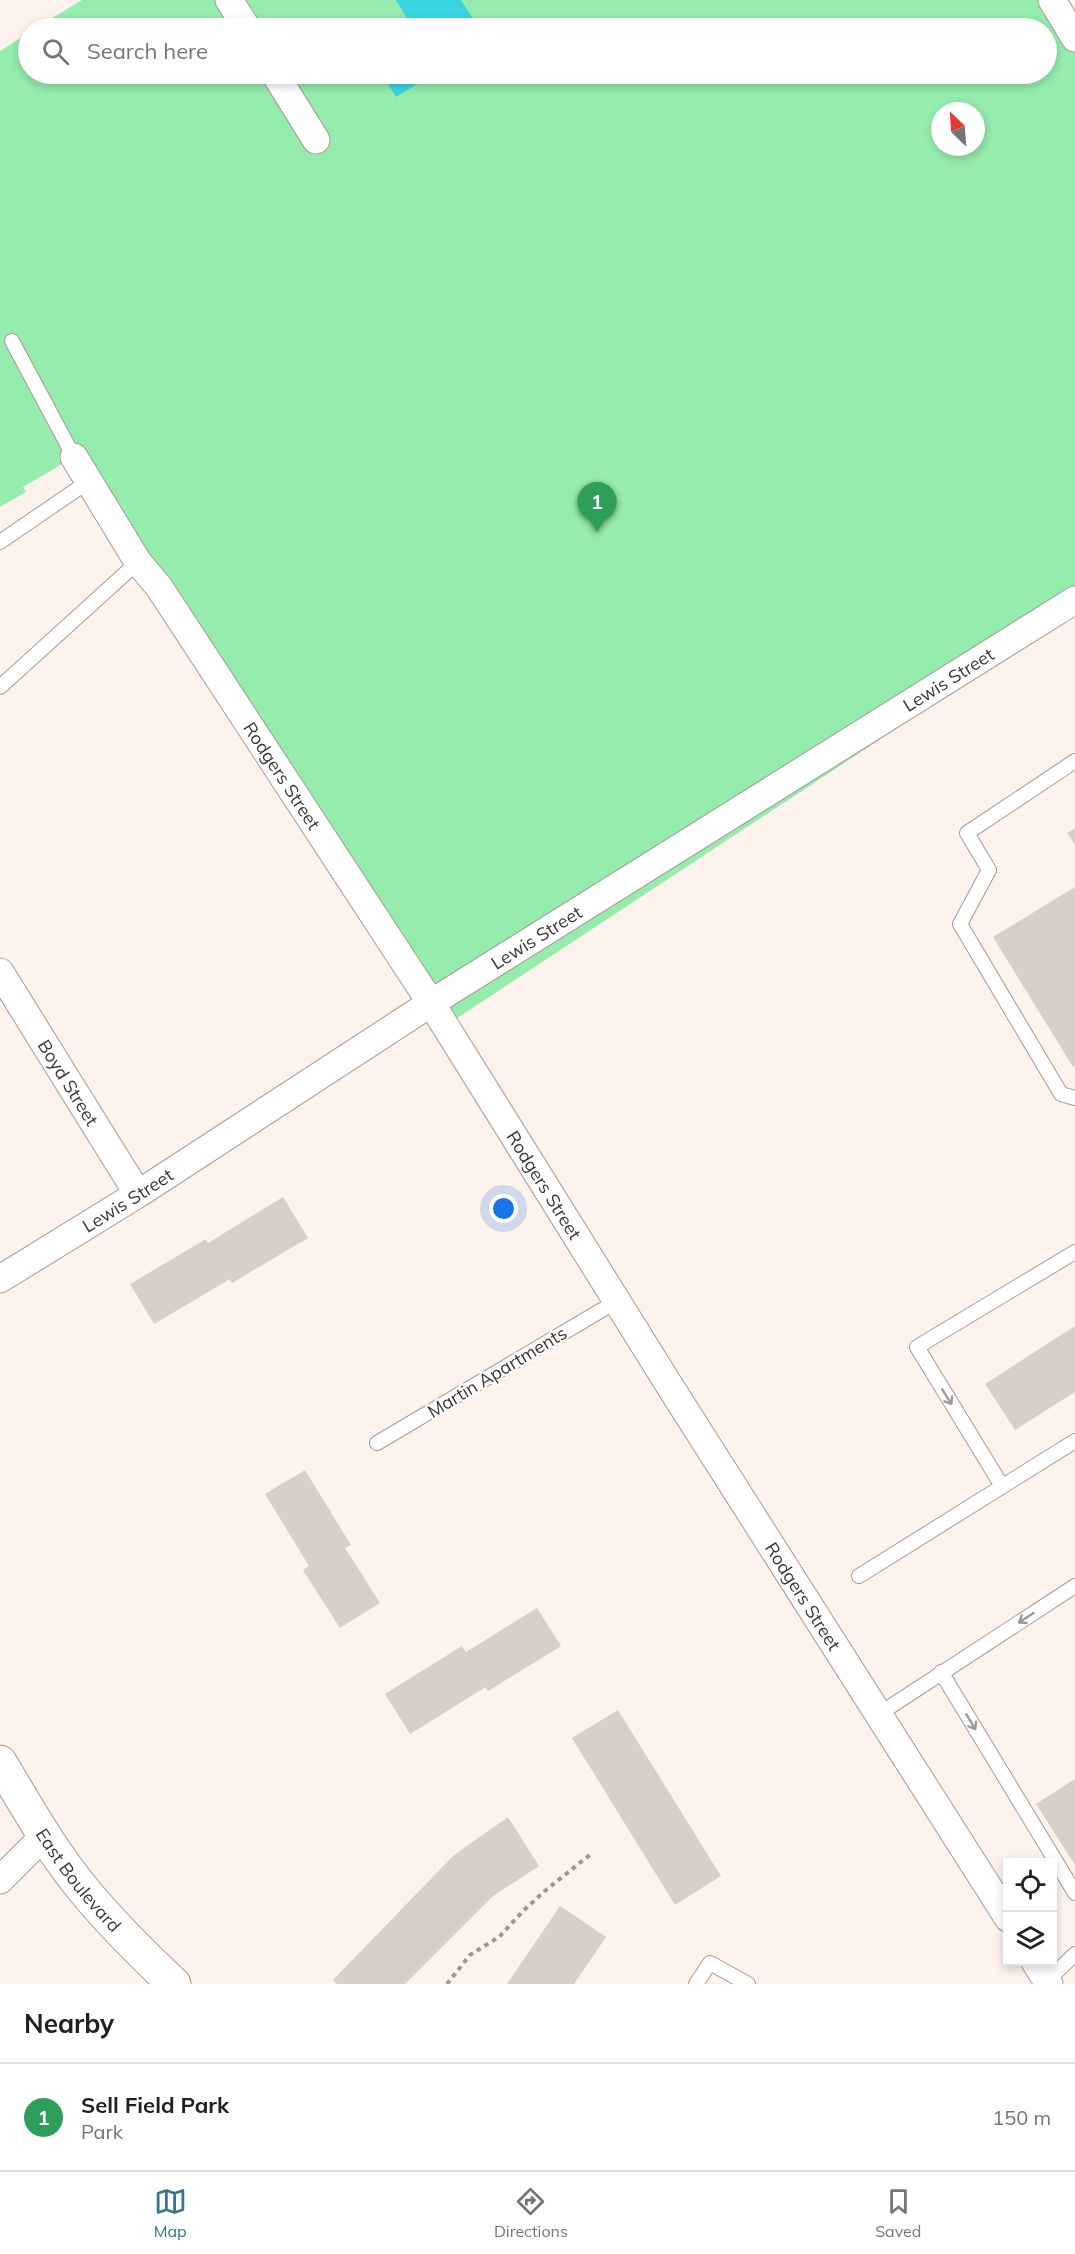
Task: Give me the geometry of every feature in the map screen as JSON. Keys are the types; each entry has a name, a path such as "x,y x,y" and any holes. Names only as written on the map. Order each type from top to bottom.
{"street":[{"path":"229,0 241,18"},
{"path":"1052,0 1075,38"},
{"path":"281,84 316,140"},
{"name":"Rodgers Street","path":"74,457 138,562 159,587 431,1003 1004,1912"},
{"name":"Lewis Street","path":"0,1279 138,1194 431,1003 1073,605"},
{"name":"Boyd Street","path":"0,972 138,1194"},
{"name":"East Boulevard","path":"0,1762 45,1835 86,1892 135,1947 174,1984"},
{"path":"0,1880 45,1835"}],"lane":[{"path":"12,341 74,457"},
{"path":"0,542 89,481"},
{"path":"0,687 138,562"},
{"path":"1075,761 967,833 989,870 960,924 1061,1094 1075,1098"},
{"path":"1002,1486 916,1347 1075,1252"},
{"name":"Martin Apartments","path":"377,1443 617,1301"},
{"path":"859,1576 1075,1441"},
{"path":"879,1714 1075,1587"},
{"path":"941,1672 1075,1893"},
{"path":"1044,1975 1075,1954"},
{"path":"696,1984 710,1963 748,1984"}],"path":[{"path":"447,1984 471,1955 499,1937 546,1890 591,1854"}],"green space":[{"path":"82,0 1052,0 1075,38 1075,611 445,1026 74,457 23,487 26,492 0,507 0,51 18,39 18,84 1057,84 1057,18 52,18"}],"water":[{"path":"396,0 461,0 473,18 404,18 406,17"},
{"path":"388,84 417,84 396,97"}],"building":[{"path":"1075,828 1075,845 1067,833"},
{"path":"1075,887 1075,1066 1073,1067 993,937"},
{"path":"283,1197 308,1238 232,1283 230,1279 154,1324 130,1284 206,1239 208,1243"},
{"path":"1075,1326 1075,1392 1015,1430 985,1384"},
{"path":"305,1470 351,1545 345,1548 380,1603 340,1628 303,1570 309,1566 265,1494"},
{"path":"537,1608 561,1646 488,1691 486,1687 410,1734 385,1694 462,1646 466,1652"},
{"path":"618,1710 721,1876 675,1905 572,1738"},
{"path":"1075,1779 1075,1865 1036,1804"},
{"path":"508,1817 539,1866 493,1896 405,1984 337,1984 333,1980 453,1856"},
{"path":"560,1906 606,1937 574,1984 507,1984"}],"place":[{"name":"Sell Field Park","path":"597,532"}]}
